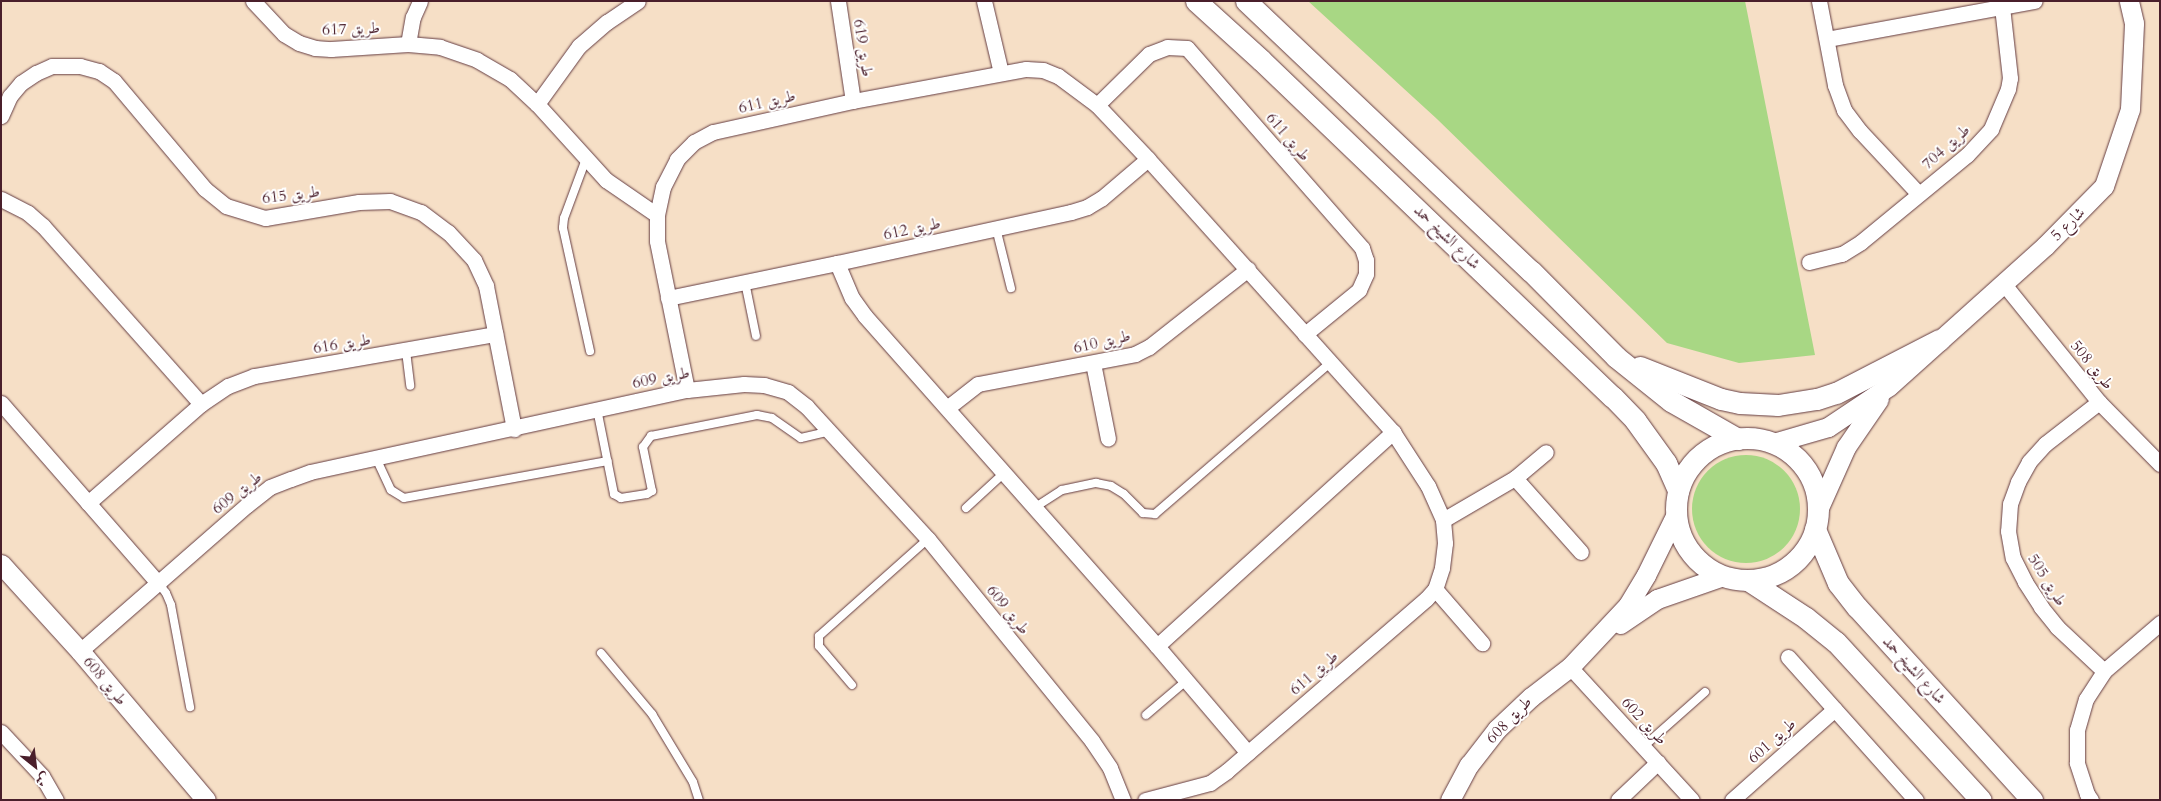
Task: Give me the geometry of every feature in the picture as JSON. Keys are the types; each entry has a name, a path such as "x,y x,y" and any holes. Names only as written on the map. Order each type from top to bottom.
{"main road":[{"name":"شارع الشيخ حمد","path":"1196,1 1268,66 1624,408 1666,463 1678,490"},
{"name":"شارع الشيخ حمد","path":"1246,1 1516,257 1616,357 1671,401 1738,438"},
{"path":"1616,357 1721,399 1749,404 1778,405 1817,399 1836,393 1939,340"},
{"path":"1738,438 1759,439 1773,443 1792,454 1808,474 1817,498 1816,519 1810,540 1795,561 1773,575 1748,580 1723,576 1707,568 1694,557 1682,538 1676,514 1678,490 1691,465 1712,447 1738,438"},
{"name":"شارع الشيخ حمد","path":"1816,519 1838,583 1857,607 2032,800"},
{"path":"1748,580 1806,618 1836,642 1981,800"}],"street":[{"name":"طريق 617","path":"253,1 284,34 299,43 315,48 331,50 408,44 440,47 477,60 510,79 537,104 606,180 657,215"},
{"path":"408,44 413,17 420,1"},
{"path":"537,104 579,46 606,22 638,1"},
{"name":"طريق 619","path":"838,1 853,101"},
{"path":"984,1 1001,73"},
{"name":"طريق 704","path":"1820,1 1835,85 1844,110 1860,131 1919,194"},
{"path":"1827,39 2035,1"},
{"name":"شارع 5","path":"1773,443 1828,427 1889,386 2045,246 2104,186 2130,109 2134,23 2129,1"},
{"name":"طريق 704","path":"1809,262 1831,258 1852,248 1967,155 1991,129 2008,89 2010,66 2002,7"},
{"name":"طريق 611","path":"1097,106 1149,54 1167,47 1187,48 1362,248 1366,260 1366,274 1359,290 1305,334"},
{"name":"طريق 615","path":"1,116 10,96 21,84 36,73 52,66 80,66 99,71 114,81 205,189 226,206 265,218 359,202 390,201 421,212 448,232 474,260 486,286 514,429"},
{"name":"طريق 611","path":"687,390 656,241 657,215 663,186 677,159 694,142 713,132 853,101 1026,69 1043,70 1058,76 1097,106 1248,269 1393,432 1428,486 1443,520 1445,543 1442,568 1435,590 1248,753 1210,783 1146,800"},
{"name":"طريق 612","path":"668,298 837,263 1087,207 1102,198 1148,159"},
{"path":"1,199 28,213 43,226 201,404"},
{"path":"837,263 852,298 865,316 1157,646 1248,753"},
{"name":"طريق 610","path":"947,408 978,384 1093,364 1136,354 1149,347 1248,269"},
{"name":"طريق 508","path":"2003,283 2099,402 2160,464"},
{"name":"طريق 616","path":"88,503 201,404 228,386 254,376 495,334"},
{"path":"1093,364 1108,439"},
{"name":"طريق 609","path":"80,651 270,487 310,472 687,390 744,384 764,385 788,392 807,407 928,539 1092,740 1110,768 1123,800"},
{"name":"شارع 5","path":"1816,519 1846,447 1889,386"},
{"name":"طريق 505","path":"2099,402 2045,444 2029,462 2018,482 2010,504 2008,531 2013,558 2025,582 2042,607 2057,627 2104,671"},
{"path":"1,403 159,584"},
{"path":"1157,646 1393,432"},
{"path":"1443,520 1515,478 1546,452"},
{"path":"1515,478 1581,552"},
{"name":"طريق 608","path":"1450,800 1469,765 1497,729 1530,697 1570,667 1628,605 1646,575 1676,514"},
{"name":"طريق 608","path":"1,564 80,651 206,800"},
{"name":"طريق 608","path":"1584,653 1633,614 1657,599 1723,576"},
{"path":"1435,590 1482,643"},
{"path":"2091,800 2077,763 2077,730 2086,698 2104,671 2160,623"},
{"path":"1788,657 1916,800"},
{"name":"طريق 602","path":"1570,667 1692,800"},
{"name":"طريق 601","path":"1732,800 1835,709"},
{"path":"1,732 42,776 56,800"},
{"path":"1618,800 1658,762"}],"lane":[{"path":"586,159 564,218 563,228 590,351"},
{"path":"996,228 1011,288"},
{"path":"745,282 756,336"},
{"path":"406,351 410,386"},
{"path":"1034,508 1062,490 1096,483 1111,486 1124,494 1143,513 1155,514 1330,362"},
{"path":"597,409 614,494 617,497 625,498 647,494 652,491 643,447 651,436 756,415 772,418 801,438 828,432"},
{"path":"376,458 392,490 404,498 608,461"},
{"path":"966,508 1004,473"},
{"path":"852,685 819,646 819,636 928,539"},
{"path":"159,584 166,593 171,605 190,707"},
{"path":"600,653 652,714 693,782 699,800"},
{"path":"1146,715 1186,681"},
{"path":"1643,746 1705,692"}],"green space":[{"path":"1308,1 1745,1 1815,355 1739,363 1667,343 1437,119"},
{"path":"1746,455 1767,459 1785,470 1796,488 1800,509 1796,530 1785,548 1767,559 1746,563 1725,559 1707,548 1696,530 1692,509 1696,488 1707,470 1725,459"}]}
